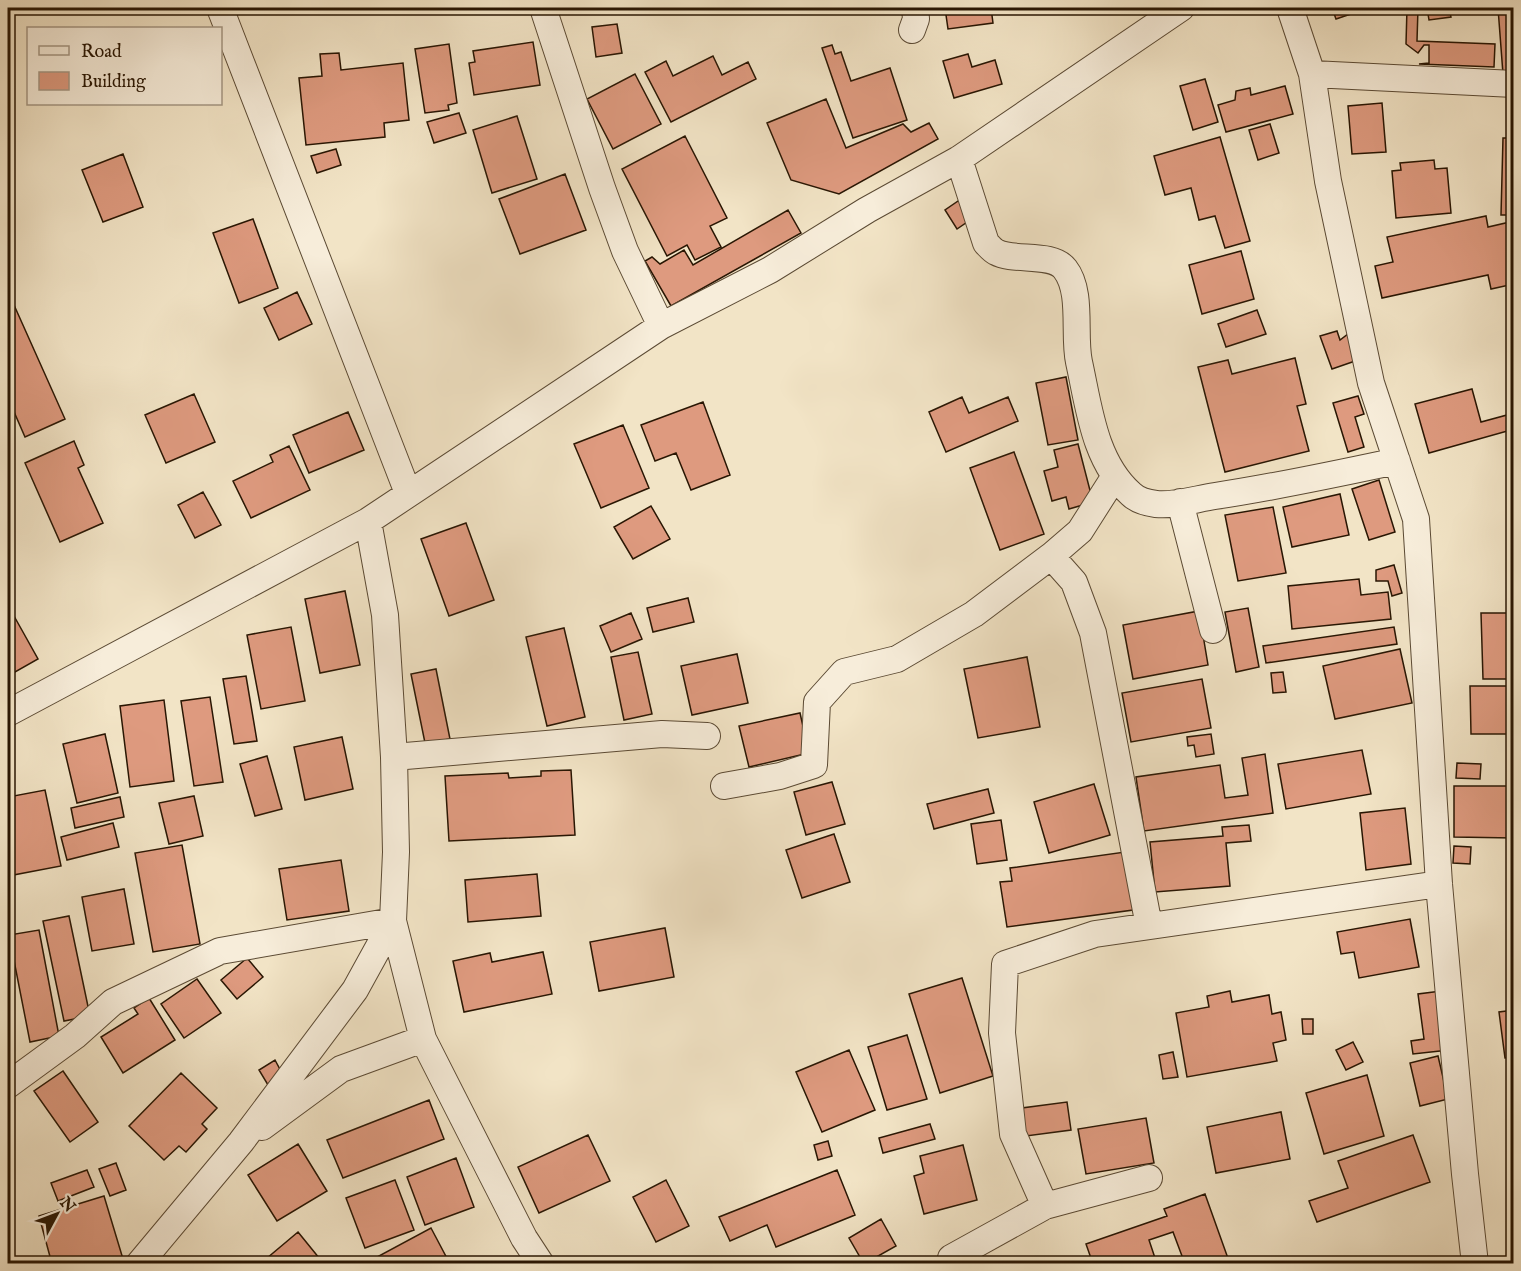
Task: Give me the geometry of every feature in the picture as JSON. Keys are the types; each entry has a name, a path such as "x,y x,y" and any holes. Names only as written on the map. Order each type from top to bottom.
{"street":[{"path":"220,8 408,493"},
{"path":"543,8 625,251 661,326"},
{"path":"8,713 368,522 408,493 661,326 770,270 867,210 959,159 1181,8"},
{"path":"1290,8 1312,74 1328,181 1371,383 1416,519 1419,592 1429,708 1432,800 1475,1263"},
{"path":"1312,74 1514,84"},
{"path":"959,159 986,243 994,252 1006,256 1054,261 1064,268 1071,281 1077,311 1077,351 1095,439 1115,476 1132,496 1145,502 1158,504 1180,502 1280,487 1397,461"},
{"path":"724,786 780,776 814,765 817,702 844,672 897,659 974,614 1051,556 1080,531 1115,476"},
{"path":"1180,502 1213,630"},
{"path":"368,522 385,615 394,757 396,852 393,921 423,1039 524,1238 541,1263"},
{"path":"1051,556 1074,582 1093,633 1149,926"},
{"path":"394,757 662,734 706,736"},
{"path":"1045,1206 1013,1134 1002,1033 1005,964 1095,934 1439,884"},
{"path":"8,1085 75,1036 113,1002 219,951 393,921"},
{"path":"139,1263 241,1142 355,990 393,921"},
{"path":"241,1142 341,1069 423,1039"},
{"path":"955,1263 951,1258 1045,1206 1149,1178"}],"building":[{"path":"865,8 898,8 898,12 865,13"},
{"path":"945,8 991,8 993,23 948,29"},
{"path":"1011,8 1057,8 1012,12"},
{"path":"1332,8 1366,8 1366,9 1336,19"},
{"path":"1407,8 1418,8 1417,41 1495,44 1494,67 1419,64 1429,63 1429,45 1424,45 1418,53 1406,44"},
{"path":"1427,8 1449,8 1451,17 1429,20"},
{"path":"1498,8 1514,8 1514,73 1503,74"},
{"path":"617,24 622,53 596,57 592,27"},
{"path":"533,42 540,85 474,95 469,63 475,62 473,51"},
{"path":"449,44 457,103 448,105 449,110 425,113 415,49"},
{"path":"832,45 835,54 841,52 851,81 890,68 907,120 853,138 822,48"},
{"path":"339,53 341,70 403,63 409,120 384,123 385,137 306,145 299,78 322,76 320,54"},
{"path":"968,54 972,67 995,60 1002,84 954,98 943,61"},
{"path":"713,56 722,75 748,62 756,79 671,122 645,72 666,61 673,76"},
{"path":"635,74 661,124 613,149 587,99"},
{"path":"1205,79 1218,122 1193,130 1180,86"},
{"path":"1285,86 1293,114 1226,132 1218,105 1235,100 1236,91 1250,88 1251,95"},
{"path":"826,99 846,148 903,124 911,132 929,123 938,139 839,194 791,180 767,123"},
{"path":"1382,103 1386,152 1352,154 1348,106"},
{"path":"459,113 466,133 434,143 427,122"},
{"path":"517,116 537,179 492,193 473,130"},
{"path":"1270,124 1279,153 1258,160 1249,130"},
{"path":"685,136 727,218 710,226 721,247 695,260 687,245 667,256 622,169"},
{"path":"1220,137 1250,241 1225,248 1215,216 1199,220 1191,188 1165,195 1154,156"},
{"path":"1503,138 1514,138 1514,215 1501,215"},
{"path":"336,149 341,165 317,173 311,156"},
{"path":"123,154 143,207 103,222 82,170"},
{"path":"1434,160 1435,169 1447,168 1451,213 1396,218 1392,171 1401,170 1400,163"},
{"path":"565,174 586,230 520,254 499,199"},
{"path":"961,199 973,218 957,229 945,210"},
{"path":"788,210 801,233 671,306 645,261 652,257 660,264 684,250 693,265"},
{"path":"1486,216 1488,227 1510,222 1514,240 1514,284 1491,289 1488,275 1382,298 1375,266 1393,262 1387,237"},
{"path":"253,219 278,288 239,303 213,233"},
{"path":"1241,251 1254,299 1202,314 1189,265"},
{"path":"297,292 312,324 279,340 264,308"},
{"path":"14,305 65,419 25,437 8,398 8,307"},
{"path":"1257,310 1266,334 1226,347 1218,324"},
{"path":"1337,331 1340,340 1348,334 1358,360 1332,369 1320,336"},
{"path":"1295,358 1306,404 1297,406 1309,451 1225,472 1198,367 1228,360 1232,374"},
{"path":"1066,377 1078,440 1048,445 1036,383"},
{"path":"1472,389 1481,422 1507,415 1511,430 1429,453 1415,404"},
{"path":"194,394 215,442 166,463 145,415"},
{"path":"1358,396 1364,414 1355,417 1364,447 1348,452 1333,403"},
{"path":"962,397 969,413 1008,397 1018,421 946,452 929,412"},
{"path":"703,402 730,475 691,490 676,453 655,461 641,425"},
{"path":"348,412 364,450 309,473 293,435"},
{"path":"623,425 649,488 601,508 574,444"},
{"path":"74,441 84,465 78,468 103,523 60,542 25,463"},
{"path":"1078,444 1093,502 1069,509 1066,497 1052,501 1044,471 1058,467 1054,450"},
{"path":"289,446 310,490 251,518 233,481 273,462 270,455"},
{"path":"1014,452 1044,534 1000,550 970,468"},
{"path":"1379,480 1395,532 1369,540 1352,489"},
{"path":"203,492 221,525 195,538 178,505"},
{"path":"1340,494 1349,535 1292,547 1283,507"},
{"path":"651,506 670,539 633,559 614,527"},
{"path":"1273,507 1286,573 1238,581 1225,515"},
{"path":"466,523 494,600 449,616 421,539"},
{"path":"1394,565 1402,593 1392,596 1388,581 1376,581 1376,570"},
{"path":"1359,579 1361,595 1388,592 1391,619 1292,629 1288,586"},
{"path":"345,591 360,665 320,673 305,599"},
{"path":"688,598 694,622 653,632 647,608"},
{"path":"1248,608 1259,667 1236,672 1225,612"},
{"path":"1199,611 1208,665 1133,679 1123,625"},
{"path":"631,613 642,639 611,652 600,626"},
{"path":"1481,613 1514,613 1514,679 1483,679"},
{"path":"14,616 38,659 8,676 10,657 8,620"},
{"path":"291,627 305,701 261,709 247,635"},
{"path":"1394,627 1397,644 1266,663 1263,646"},
{"path":"564,628 585,717 547,726 526,637"},
{"path":"1400,649 1412,703 1335,719 1323,666"},
{"path":"638,652 652,714 624,720 611,657"},
{"path":"737,654 748,703 692,715 681,666"},
{"path":"1027,657 1040,727 978,738 964,669"},
{"path":"436,669 450,739 425,743 411,674"},
{"path":"1283,672 1286,692 1273,693 1271,673"},
{"path":"246,676 257,741 234,744 223,679"},
{"path":"1202,679 1211,728 1131,742 1122,693"},
{"path":"1470,686 1514,686 1514,734 1471,734"},
{"path":"210,697 223,782 194,786 181,701"},
{"path":"164,700 174,781 130,787 120,706"},
{"path":"800,713 809,753 749,767 739,726"},
{"path":"105,734 118,793 77,803 63,744"},
{"path":"1211,734 1214,754 1196,757 1194,745 1188,746 1187,737"},
{"path":"342,737 353,789 305,800 294,747"},
{"path":"1362,750 1371,794 1286,809 1278,764"},
{"path":"1265,754 1273,813 1144,831 1136,777 1220,765 1225,798 1248,795 1242,758"},
{"path":"267,756 282,809 255,816 240,764"},
{"path":"1457,763 1481,764 1480,779 1456,778"},
{"path":"571,770 575,835 449,841 445,776 508,773 509,778 541,776 541,771"},
{"path":"832,782 845,824 806,835 794,792"},
{"path":"1094,784 1110,835 1049,853 1034,802"},
{"path":"1454,786 1514,786 1514,838 1454,837"},
{"path":"988,789 994,813 934,829 927,804"},
{"path":"45,790 61,866 8,876 8,797"},
{"path":"194,796 203,836 169,844 159,803"},
{"path":"120,797 124,817 75,828 71,808"},
{"path":"1405,808 1411,864 1366,870 1360,813"},
{"path":"1001,820 1007,860 977,864 971,824"},
{"path":"113,823 119,847 67,860 61,837"},
{"path":"1249,825 1251,841 1226,843 1230,886 1155,892 1150,842 1223,836 1222,827"},
{"path":"834,834 850,882 802,898 786,850"},
{"path":"182,845 200,944 153,952 135,853"},
{"path":"1454,846 1471,847 1470,864 1453,863"},
{"path":"1125,852 1133,910 1007,927 1000,882 1012,881 1010,868"},
{"path":"341,860 349,911 287,920 279,869"},
{"path":"537,874 541,916 468,922 465,880"},
{"path":"124,889 134,944 92,951 82,897"},
{"path":"69,916 90,1016 64,1021 43,921"},
{"path":"1410,919 1419,967 1359,978 1354,952 1341,954 1337,932"},
{"path":"665,928 674,977 599,991 590,942"},
{"path":"39,930 59,1036 30,1042 9,935"},
{"path":"543,952 552,994 464,1012 453,961 490,953 492,962"},
{"path":"247,958 263,977 237,999 221,980"},
{"path":"962,978 993,1076 940,1093 909,994"},
{"path":"197,979 221,1013 184,1038 161,1004"},
{"path":"1449,990 1458,1049 1413,1054 1411,1041 1424,1039 1418,994"},
{"path":"1230,991 1232,1002 1269,995 1272,1014 1281,1012 1286,1040 1273,1043 1277,1061 1187,1077 1176,1013 1209,1007 1207,996"},
{"path":"149,998 175,1040 123,1073 101,1037 138,1014 134,1008"},
{"path":"1514,1010 1514,1057 1505,1058 1499,1012"},
{"path":"1302,1019 1313,1019 1313,1034 1303,1034"},
{"path":"907,1035 927,1099 887,1110 868,1047"},
{"path":"1353,1042 1363,1062 1346,1070 1336,1050"},
{"path":"849,1050 875,1110 822,1132 796,1072"},
{"path":"1173,1052 1178,1077 1163,1079 1159,1055"},
{"path":"1438,1056 1448,1099 1420,1106 1410,1063"},
{"path":"275,1060 283,1075 268,1085 259,1070"},
{"path":"63,1071 98,1122 70,1142 34,1091"},
{"path":"181,1073 217,1108 202,1124 207,1129 186,1152 179,1146 164,1160 129,1126"},
{"path":"1367,1075 1384,1136 1324,1154 1306,1093"},
{"path":"1507,1086 1514,1086 1514,1136 1511,1136"},
{"path":"429,1100 444,1139 343,1178 327,1140"},
{"path":"1067,1102 1071,1130 1026,1136 1022,1108"},
{"path":"1281,1112 1290,1159 1216,1173 1207,1127"},
{"path":"1146,1118 1154,1163 1086,1174 1078,1129"},
{"path":"930,1124 935,1139 883,1153 879,1138"},
{"path":"588,1135 610,1181 539,1213 518,1167"},
{"path":"1413,1135 1430,1182 1317,1222 1309,1201 1348,1188 1338,1161"},
{"path":"828,1141 832,1156 818,1160 814,1145"},
{"path":"298,1144 327,1191 277,1221 248,1175"},
{"path":"963,1145 977,1200 924,1214 914,1176 924,1173 920,1156"},
{"path":"456,1158 474,1207 425,1225 407,1177"},
{"path":"116,1163 126,1190 110,1196 99,1169"},
{"path":"87,1170 94,1187 58,1201 51,1183"},
{"path":"837,1170 855,1215 776,1247 767,1225 730,1241 719,1217"},
{"path":"395,1180 414,1230 365,1248 346,1198"},
{"path":"666,1180 689,1226 656,1242 633,1197"},
{"path":"1205,1194 1230,1264 1185,1264 1173,1232 1149,1240 1157,1264 1093,1264 1086,1244 1167,1216 1164,1209"},
{"path":"104,1196 123,1259 106,1264 52,1264 39,1216"},
{"path":"881,1219 896,1246 864,1264 849,1238"},
{"path":"431,1228 450,1264 381,1264 377,1257"},
{"path":"298,1232 324,1264 260,1264"}]}
